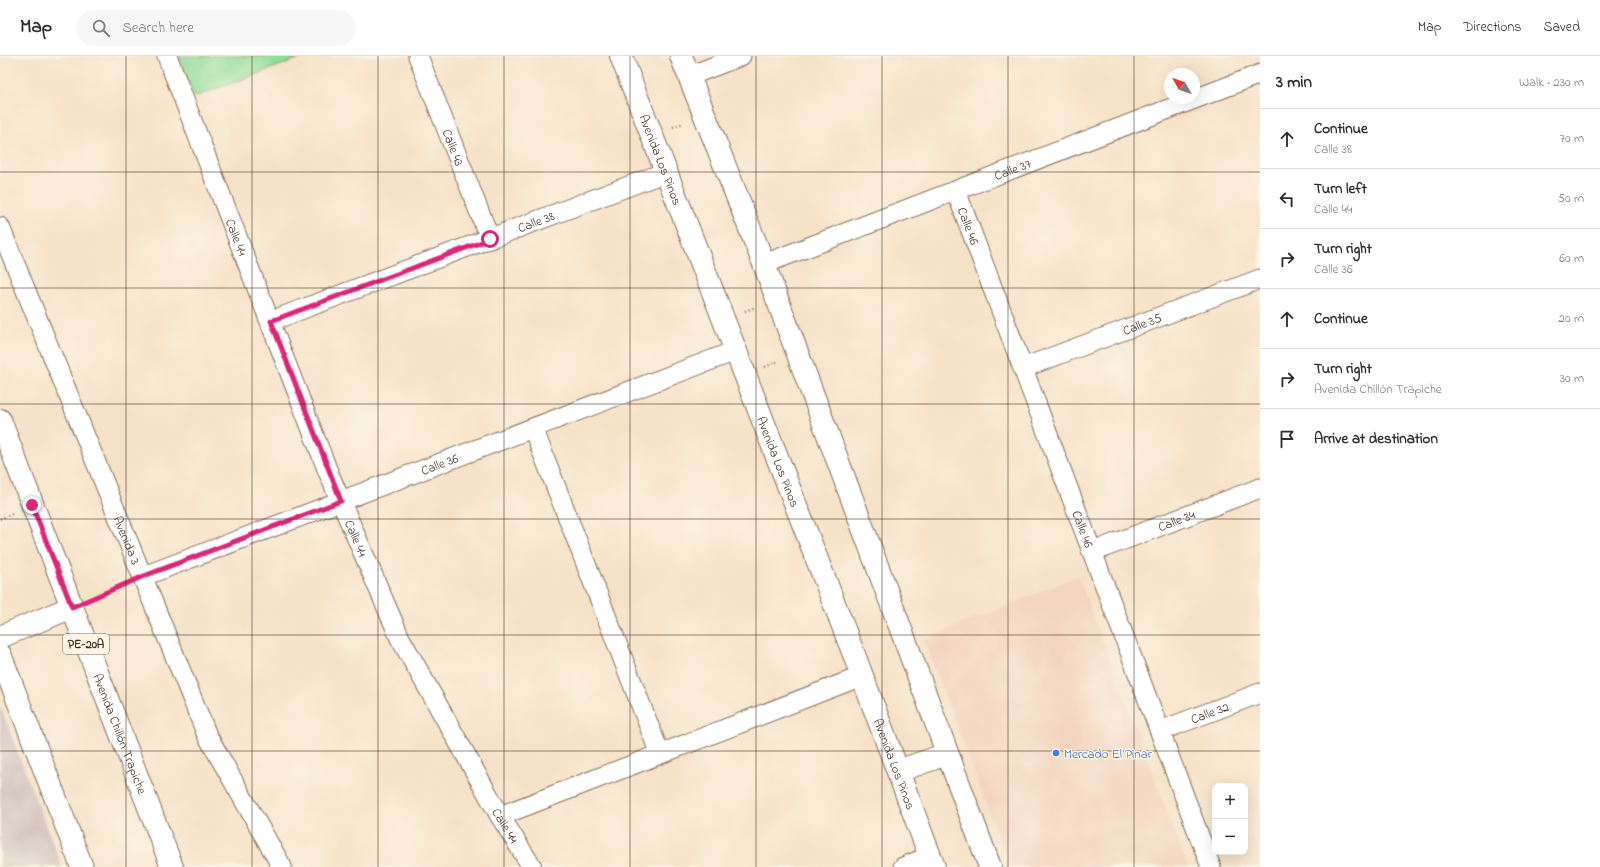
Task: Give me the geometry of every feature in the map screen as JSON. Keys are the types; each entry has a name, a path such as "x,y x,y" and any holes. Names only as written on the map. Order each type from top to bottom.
{"street":[{"name":"Calle 44","path":"167,56 341,501 400,638 500,816 532,867"},
{"name":"Calle 43","path":"418,56 490,239"},
{"name":"Avenida Los Pinos","path":"621,56 862,676 932,862"},
{"path":"741,56 685,66 764,264 990,867"},
{"name":"Calle 37","path":"764,264 1260,74"},
{"name":"Calle 38","path":"271,321 666,172"},
{"name":"Calle 46","path":"956,191 1211,867"},
{"name":"Avenida 3","path":"0,227 144,576 207,735 282,867"},
{"name":"Calle 35","path":"1023,368 1260,278"},
{"name":"Calle 36","path":"144,576 735,351"},
{"name":"Avenida Chillón Trapiche","path":"0,420 172,867"},
{"path":"533,428 660,754"},
{"name":"Calle 34","path":"1092,552 1260,488"},
{"path":"0,637 72,607"},
{"path":"0,654 82,867"},
{"path":"500,816 862,676"},
{"name":"Calle 32","path":"1160,731 1260,693"},
{"path":"898,771 947,754"},
{"path":"902,867 932,862"}],"path":[{"path":"652,136 704,114"},
{"path":"722,319 777,299"},
{"path":"744,374 798,354"},
{"path":"72,607 144,576"}],"shaded area":[{"name":"Mercado El Pinar","path":"1078,576 1188,867 1010,867 924,640"},
{"path":"0,706 62,867 0,867"}],"green space":[{"path":"179,56 306,56 194,97"}],"place":[{"name":"Mercado El Pinar","path":"1056,753"}],"route":[{"path":"32,505 72,607 144,576 341,501 329,474 271,321 490,239"}]}
